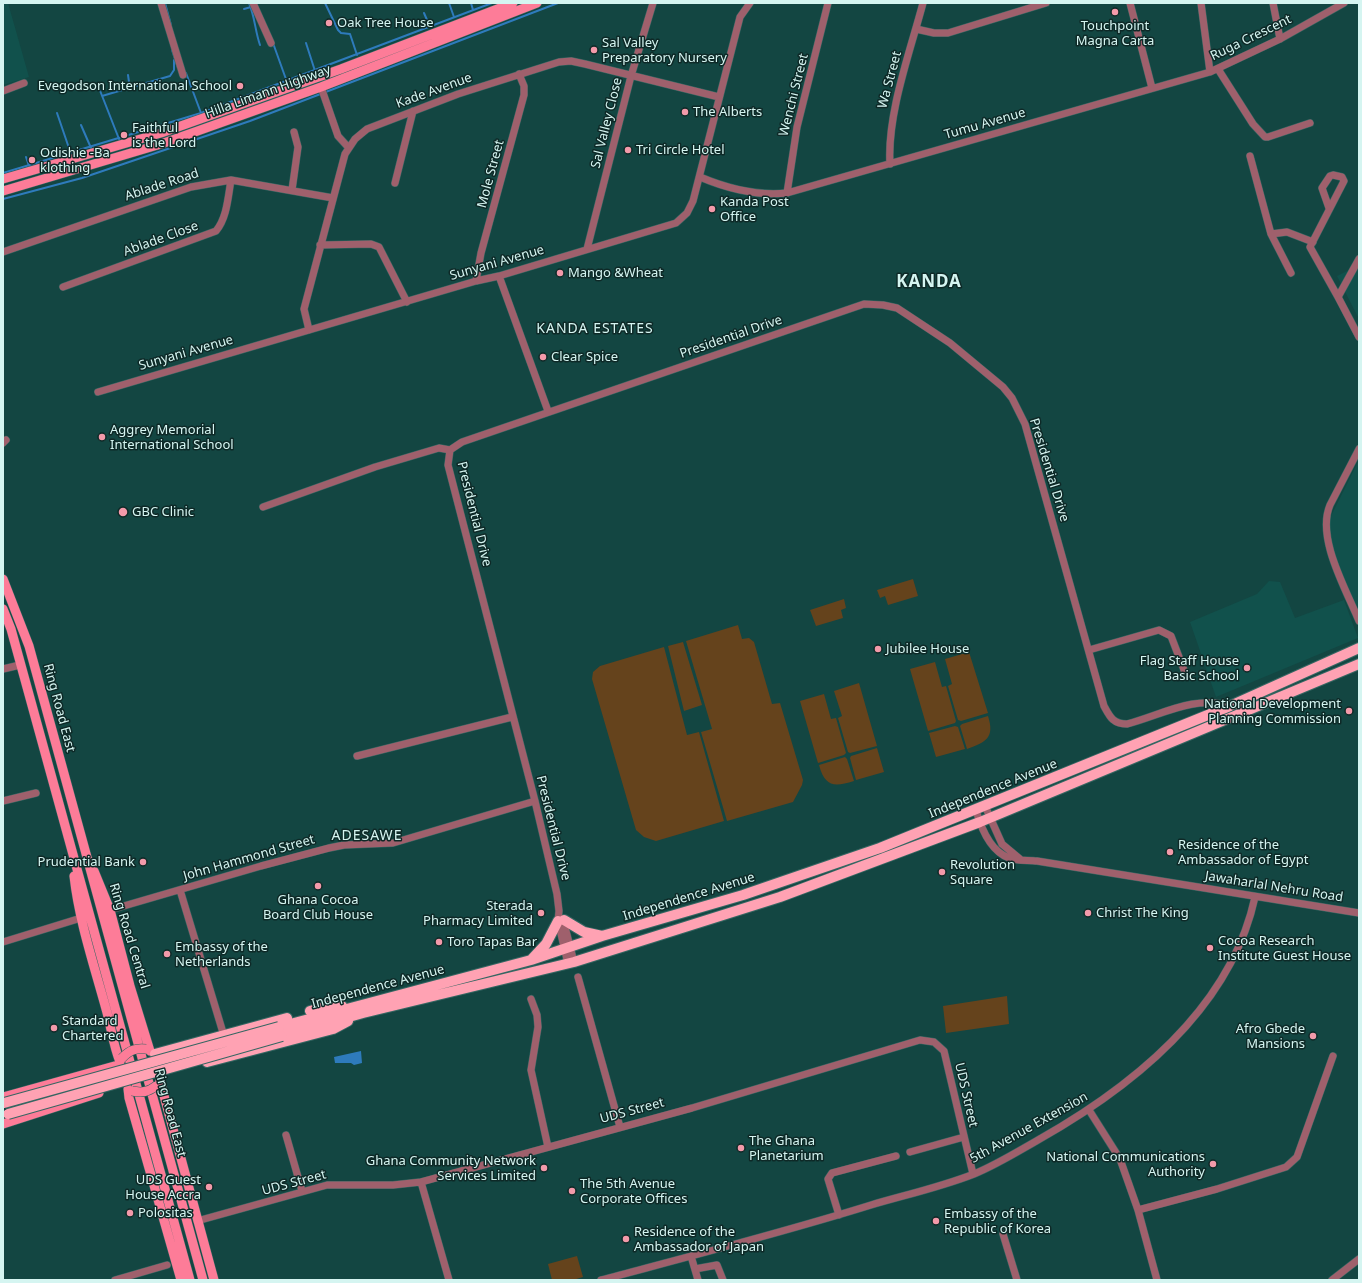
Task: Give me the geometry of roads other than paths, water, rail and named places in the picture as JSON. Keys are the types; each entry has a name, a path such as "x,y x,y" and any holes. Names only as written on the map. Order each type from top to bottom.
{"highway":[{"name":"Independence Avenue","path":"3,1101 361,1009 531,960 602,936 743,895 880,848 981,808 1230,706 1359,648"},
{"name":"Independence Avenue","path":"361,1009 571,963 780,897 990,818 1359,664"},
{"path":"531,960 546,944 560,917 584,932 602,936"},
{"path":"151,1051 224,1036 328,1006 361,1009"},
{"path":"159,1080 333,1029 361,1009"},
{"name":"Independence Avenue","path":"5,1118 280,1031"}],"main road":[{"name":"Hilla Limann Highway","path":"3,179 161,133 341,68 513,3"},
{"name":"Hilla Limann Highway","path":"3,191 161,144 321,87 537,3"},
{"name":"Ring Road East","path":"3,579 29,646 82,845"},
{"path":"3,609 11,629 70,846 76,898 109,1017 115,1051 120,1062 118,1076 128,1089 129,1098 181,1280"},
{"path":"36,720 48,716"},
{"name":"Ring Road Central","path":"82,845 101,885 110,910 130,986 151,1051"},
{"name":"Ring Road Central","path":"82,845 112,952"},
{"name":"Ring Road East","path":"70,846 190,1280"},
{"name":"Ring Road East","path":"112,952 203,1280"},
{"path":"120,1062 133,1050 151,1051 159,1060 159,1080 149,1091 141,1093 128,1089"},
{"name":"Independence Avenue","path":"3,1101 120,1062"},
{"name":"Ring Road East","path":"159,1080 214,1280"},
{"name":"Independence Avenue","path":"5,1118 128,1089"}],"street":[{"path":"161,3 183,75"},
{"path":"253,3 271,43"},
{"name":"Sal Valley Close","path":"587,249 631,76 653,3"},
{"name":"Sunyani Avenue","path":"98,392 407,302 476,280 500,276 676,223 687,213 700,177 740,17 750,3"},
{"name":"Wenchi Street","path":"787,193 797,128 828,3"},
{"name":"Wa Street","path":"890,164 889,149 893,118 923,3"},
{"path":"916,29 934,33 948,33 1046,3"},
{"path":"1130,3 1152,88"},
{"path":"1201,3 1210,72"},
{"path":"1273,3 1280,39"},
{"name":"Ruga Crescent","path":"1210,72 1280,39 1328,7 1344,3"},
{"name":"Kade Avenue","path":"309,330 304,309 333,198 348,147 366,129 458,94 547,65 571,61 719,97"},
{"path":"1218,69 1253,124 1265,137 1268,138 1310,123"},
{"name":"Tumu Avenue","path":"700,177 720,186 767,193 787,193 1210,72"},
{"name":"Mole Street","path":"476,280 524,95 524,86 519,74"},
{"path":"3,91 24,84"},
{"path":"321,87 338,136 348,147"},
{"path":"395,183 413,111"},
{"path":"292,190 298,148 294,132"},
{"path":"1250,156 1271,234 1291,273"},
{"name":"Ablade Road","path":"3,252 191,186 231,180 333,198"},
{"name":"Ablade Close","path":"63,287 216,231 220,227 224,215 231,180"},
{"path":"1329,208 1310,247 1339,294 1359,337"},
{"path":"1271,234 1287,232 1313,242"},
{"path":"320,245 372,244 379,247 407,302"},
{"path":"1339,294 1359,259"},
{"path":"500,276 548,411"},
{"name":"Presidential Drive","path":"571,963 560,917 557,894 535,801 448,465 450,450 462,442 548,411 864,304 883,305 897,308 950,343 1003,387 1012,398 1025,424 1104,706 1111,720 1120,724 1127,724 1199,702 1218,702 1230,706"},
{"path":"263,507 375,467 439,448 450,450"},
{"path":"1359,449 1326,513 1325,524 1328,546 1359,621"},
{"path":"1089,650 1159,630 1171,636 1184,670"},
{"path":"3,669 20,665"},
{"path":"357,756 512,716"},
{"path":"3,801 36,793"},
{"name":"John Hammond Street","path":"110,910 329,848 392,843 535,801"},
{"path":"981,808 990,818 1002,844 1020,859"},
{"name":"Jawaharlal Nehru Road","path":"981,808 980,822 988,839 1000,853 1009,859 1020,859 1359,913"},
{"path":"180,890 224,1036"},
{"name":"5th Avenue Extension","path":"601,1280 778,1234 973,1174 1012,1155 1089,1110 1132,1077 1175,1040 1213,992 1238,948 1250,920 1255,897"},
{"path":"3,942 81,918"},
{"path":"578,977 620,1127"},
{"path":"531,999 537,1015 538,1027 531,1070 548,1147"},
{"name":"UDS Street","path":"197,1221 265,1204 302,1191 327,1185 393,1185 421,1182 692,1108 920,1040 934,1042 944,1051 973,1174"},
{"path":"1138,1210 1217,1189 1286,1167 1293,1163 1297,1157 1333,1056"},
{"path":"1089,1110 1120,1159 1138,1210 1157,1280"},
{"path":"286,1135 302,1191"},
{"path":"910,1152 964,1137"},
{"path":"840,1215 828,1179 832,1173 896,1156"},
{"path":"421,1182 449,1280"},
{"path":"1003,1234 1017,1280"},
{"path":"691,1256 698,1280"},
{"path":"1332,1280 1359,1260"},
{"path":"115,1280 167,1265"},
{"path":"695,1269 718,1265 723,1280"}],"water":[{"path":"361,1051 362,1063 354,1065 351,1063 335,1063 334,1057"}],"waterway":[{"path":"165,3 171,25"},
{"path":"249,3 260,45"},
{"path":"325,3 338,30 341,33 350,34 357,55"},
{"path":"449,3 454,17"},
{"path":"471,3 473,10"},
{"path":"3,173 201,113 492,3"},
{"path":"3,199 82,178 250,121 558,3"},
{"path":"244,9 251,7"},
{"path":"424,13 430,27"},
{"path":"273,43 287,82"},
{"path":"306,43 315,71"},
{"path":"172,50 178,68"},
{"path":"102,96 170,76 174,70 174,60"},
{"path":"186,73 201,113"},
{"path":"128,75 130,89"},
{"path":"99,88 119,139"},
{"path":"57,113 71,154"},
{"path":"81,125 91,148"},
{"path":"26,157 29,166"}],"place":[{"name":"Touchpoint Magna Carta","path":"1115,12"},
{"name":"Oak Tree House","path":"329,23"},
{"name":"Sal Valley Preparatory Nursery","path":"594,50"},
{"name":"Evegodson International School","path":"240,86"},
{"name":"The Alberts","path":"685,112"},
{"name":"Faithful is the Lord","path":"124,135"},
{"name":"Tri Circle Hotel","path":"628,150"},
{"name":"Odishie -Ba klothing","path":"32,160"},
{"name":"Kanda Post Office","path":"712,209"},
{"name":"Mango &Wheat","path":"560,273"},
{"name":"Clear Spice","path":"543,357"},
{"name":"Aggrey Memorial International School","path":"102,437"},
{"name":"GBC Clinic","path":"123,512"},
{"name":"Jubilee House","path":"878,649"},
{"name":"Flag Staff House Basic School","path":"1247,668"},
{"name":"National Development Planning Commission","path":"1349,711"},
{"name":"Residence of the Ambassador of Egypt","path":"1170,852"},
{"name":"Prudential Bank","path":"143,862"},
{"name":"Revolution Square","path":"942,872"},
{"name":"Ghana Cocoa Board Club House","path":"318,886"},
{"name":"Sterada Pharmacy Limited","path":"541,913"},
{"name":"Christ The King","path":"1088,913"},
{"name":"Toro Tapas Bar","path":"439,942"},
{"name":"Cocoa Research Institute Guest House","path":"1210,948"},
{"name":"Embassy of the Netherlands","path":"167,954"},
{"name":"Standard Chartered","path":"54,1028"},
{"name":"Afro Gbede Mansions","path":"1313,1036"},
{"name":"The Ghana Planetarium","path":"741,1148"},
{"name":"National Communications Authority","path":"1213,1164"},
{"name":"Ghana Community Network Services Limited","path":"544,1168"},
{"name":"UDS Guest House Accra","path":"209,1187"},
{"name":"The 5th Avenue Corporate Offices","path":"572,1191"},
{"name":"Polositas","path":"130,1213"},
{"name":"Embassy of the Republic of Korea","path":"936,1221"},
{"name":"Residence of the Ambassador of Japan","path":"626,1239"}],"district":[{"name":"KANDA","path":"929,282"},
{"name":"KANDA ESTATES","path":"595,329"},
{"name":"ADESAWE","path":"367,836"}]}
